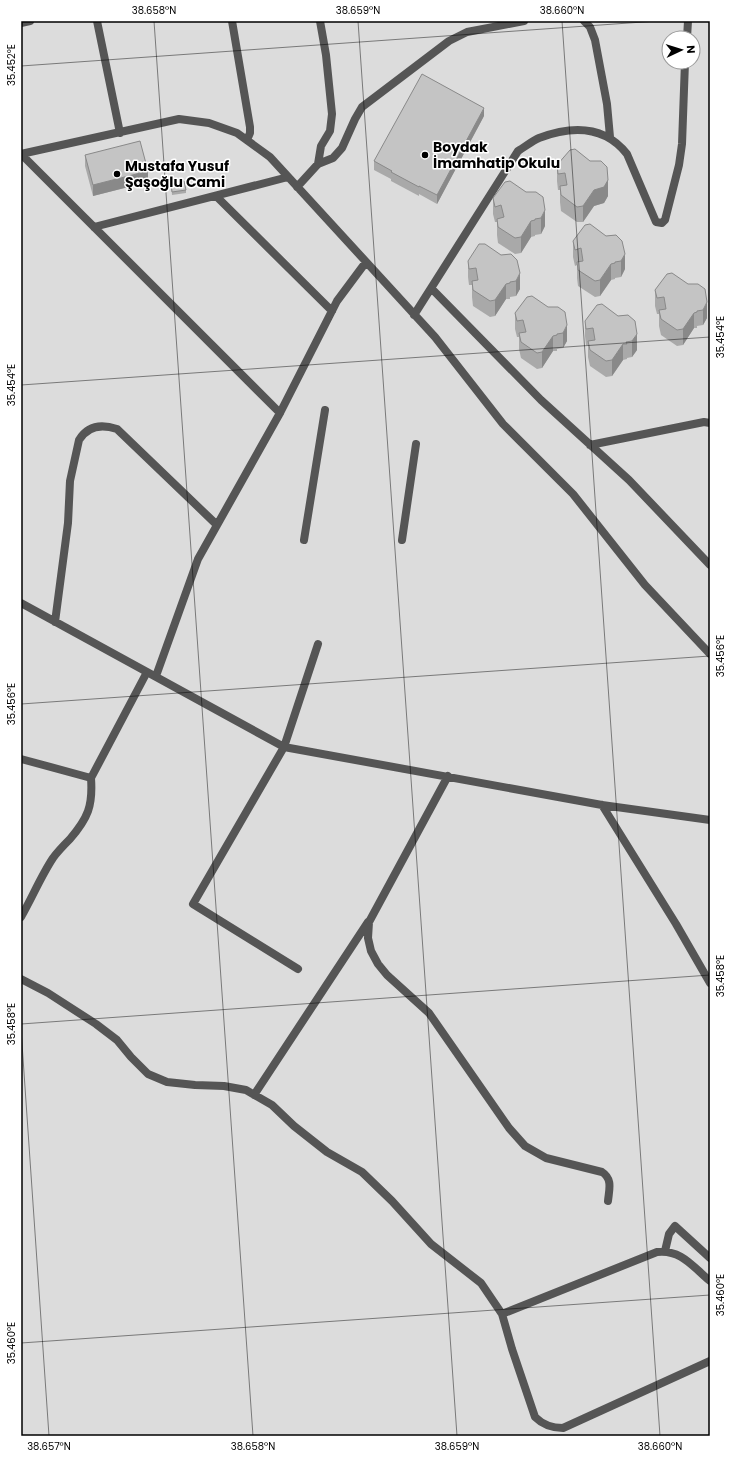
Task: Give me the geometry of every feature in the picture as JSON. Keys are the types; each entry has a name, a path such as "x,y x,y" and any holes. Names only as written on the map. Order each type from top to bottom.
{"street":[{"path":"21,23 30,21"},
{"path":"97,21 120,132"},
{"path":"232,21 250,127 250,133 247,140"},
{"path":"318,164 321,146 330,131 332,114 326,55 320,21"},
{"path":"297,187 318,164 334,158 342,148 362,107 443,44 467,32 524,21"},
{"path":"584,21 590,27 595,40 608,104 610,137"},
{"path":"414,315 518,151 538,138 563,132 581,130 599,133 610,137 620,144 627,154 656,222 662,223 665,220 679,165 682,144 685,70"},
{"path":"21,154 179,120 209,123 237,133 247,140 270,157 434,337 503,424 573,494 645,585 710,654"},
{"path":"21,154 280,413"},
{"path":"94,227 288,177"},
{"path":"216,196 332,311"},
{"path":"156,676 198,559 280,413 336,301 366,262"},
{"path":"431,288 541,400 629,480 710,565"},
{"path":"304,540 325,410"},
{"path":"590,445 704,422 710,423"},
{"path":"55,622 68,523 70,481 79,440 88,430 102,426 117,430 217,525"},
{"path":"402,540 416,444"},
{"path":"21,603 284,747 602,805 710,820"},
{"path":"298,969 193,904 284,747 318,644"},
{"path":"21,917 53,857 71,838 86,818 92,792 91,778 147,672"},
{"path":"21,759 91,778"},
{"path":"254,1095 369,922 448,776"},
{"path":"602,805 676,924 710,983"},
{"path":"369,922 368,938 371,951 378,964 387,975 429,1014 509,1128 525,1146 546,1158 605,1174 610,1180 608,1201"},
{"path":"21,979 48,993 96,1024 117,1040 131,1058 148,1074 167,1082 224,1086 246,1090 272,1105 294,1126 327,1152 362,1172 392,1201 431,1244 481,1283 502,1314 535,1417 547,1426 562,1428 710,1361"},
{"path":"665,1251 669,1234 675,1226 710,1258"},
{"path":"502,1314 657,1252 673,1252 681,1256 710,1281"}],"shaded area":[{"path":"21,21 710,21 710,1436 21,1436"}],"building":[{"path":"422,74 484,108 437,195 391,172 392,171 374,161"},
{"name":"Mustafa Yusuf Şaşoğlu Cami","path":"140,141 148,171 93,185 85,155"},
{"path":"575,149 590,161 601,161 607,167 608,180 604,187 594,190 583,206 577,207 561,195 560,186 567,185 565,173 558,174 557,165 570,150"},
{"path":"184,181 186,190 172,192 171,183"},
{"path":"510,181 526,192 536,192 543,197 545,210 541,218 531,221 521,237 515,238 498,227 497,219 504,217 501,205 495,207 493,198 505,182"},
{"path":"590,224 606,236 616,235 622,241 625,254 621,261 611,264 600,280 595,281 578,270 577,262 583,261 581,248 575,250 573,241 585,225"},
{"path":"479,244 485,244 501,255 511,254 517,260 520,273 516,281 506,284 495,300 490,301 473,290 472,281 478,280 476,268 469,269 468,261"},
{"path":"672,273 688,284 698,284 705,289 707,302 703,310 694,313 683,329 677,330 661,319 659,310 666,309 664,297 657,298 655,290 667,274"},
{"path":"532,296 548,307 558,307 565,312 567,325 563,333 553,336 542,352 537,353 521,342 519,333 526,332 523,320 517,321 515,313 527,297"},
{"path":"602,304 618,316 628,315 635,321 637,334 632,341 626,342 627,344 623,344 612,360 606,361 590,350 588,341 595,340 593,328 586,329 585,321 597,305"}],"place":[{"name":"Boydak İmamhatip Okulu","path":"425,155"},
{"name":"Mustafa Yusuf Şaşoğlu Cami","path":"117,174"}]}
